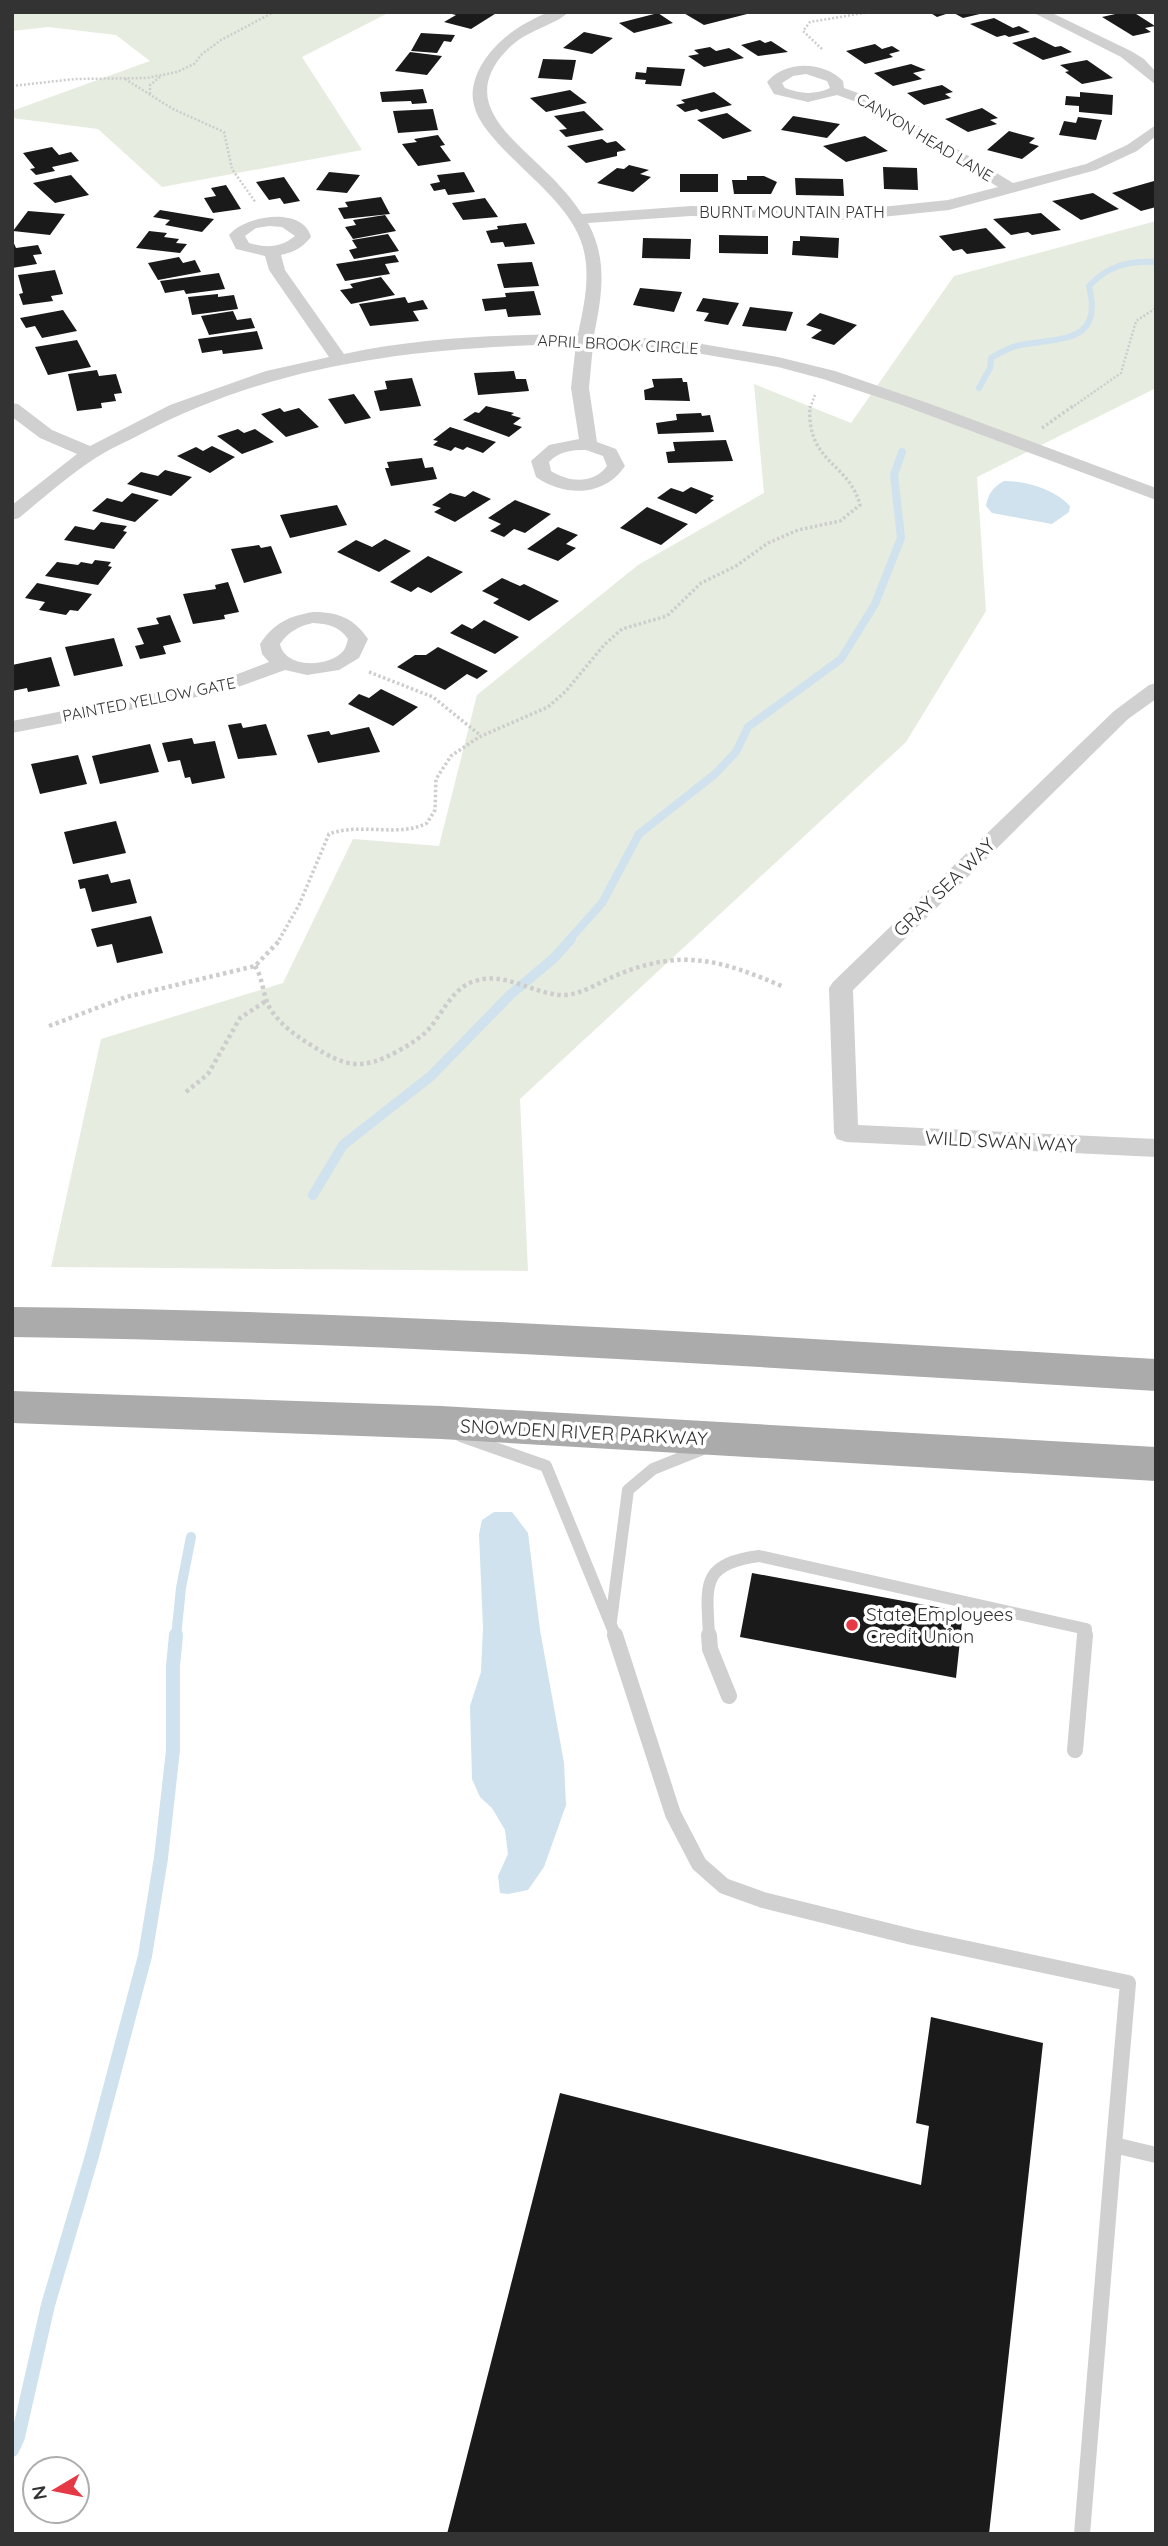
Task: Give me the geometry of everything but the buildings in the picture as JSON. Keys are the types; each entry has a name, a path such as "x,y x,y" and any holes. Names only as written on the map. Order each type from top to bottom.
{"main road":[{"path":"12,1322 165,1322 433,1333 1156,1375"},
{"name":"SNOWDEN RIVER PARKWAY","path":"12,1407 146,1410 421,1423 1156,1464"}],"street":[{"path":"562,12 534,24 494,55 484,75 480,97 481,106 492,128 557,192 580,219 593,253 593,285 580,388 589,428 588,445"},
{"path":"1039,12 1126,54 1139,62 1156,81"},
{"name":"CANYON HEAD LANE","path":"836,90 838,84 834,79 815,72 784,74 777,78 774,85 779,91 798,97 821,96 836,90 870,102 1012,189"},
{"name":"BURNT MOUNTAIN PATH","path":"580,219 661,212 885,214 949,205 1012,189 1118,156 1156,129"},
{"path":"267,222 289,223 302,232 303,237 299,243 272,252 250,249 238,241 237,236 242,230 267,222"},
{"path":"272,252 277,270 339,359"},
{"name":"APRIL BROOK CIRCLE","path":"12,514 50,480 90,453 175,409 281,372 339,359 461,342 585,338 681,345 728,352 833,376 905,399 1155,493"},
{"path":"12,408 46,434 90,453"},
{"name":"PAINTED YELLOW GATE","path":"12,727 227,685 283,664"},
{"name":"GRAY SEA WAY","path":"846,1133 841,988 1121,715 1156,690"},
{"name":"WILD SWAN WAY","path":"846,1133 1156,1148"}],"lane":[{"path":"421,1423 547,1466 611,1621 673,1814 699,1864 724,1886 763,1900 912,1937 1128,1983 1082,2534"},
{"path":"611,1621 628,1490 639,1475 651,1468 728,1440"},
{"path":"729,1696 709,1649 707,1589 718,1567 736,1559 759,1556 1086,1629 1075,1750"},
{"path":"1114,2145 1156,2155"}],"path":[{"path":"12,86 56,80 162,76 189,68 221,40 274,12"},
{"path":"815,72 822,48 805,35 803,28 822,18 870,12"},
{"path":"150,95 150,85 162,76"},
{"path":"124,78 173,109 224,132 227,152 237,179 245,193 260,207 267,222"},
{"path":"1019,443 1121,373 1136,321 1156,308"},
{"path":"48,1026 126,997 255,966 272,954 284,935 329,834 354,825 410,829 425,825 432,817 435,807 435,782 442,766 453,753 480,735 557,700 587,663 622,629 643,620 664,619 677,610 692,590 705,580 730,569 775,539 840,522 849,516 860,505 859,493 853,484 817,452 810,427 811,400 833,376"},
{"path":"362,669 433,697 480,735"},
{"path":"255,966 263,976 266,1001 276,1017 294,1034 351,1066 382,1062 423,1036 450,999 472,981 489,978 565,995 586,990 643,964 692,956 734,965 785,987"},
{"path":"186,1092 207,1076 231,1025 246,1011 266,1001"}],"shaded area":[{"path":"12,12 390,12 302,57 362,150 162,187 98,129 12,118 12,111 150,61 116,35 48,27 12,31"},
{"path":"1156,221 1156,388 977,477 986,611 906,742 520,1099 528,1271 51,1267 101,1039 283,983 353,839 439,846 477,695 638,565 764,493 754,384 851,423 954,276"}],"water":[{"path":"1004,481 1031,484 1048,491 1070,506 1069,512 1052,524 992,513 986,506 988,498 994,488"},
{"path":"494,1512 512,1512 528,1533 540,1630 564,1763 566,1805 544,1867 528,1890 508,1894 500,1893 498,1876 508,1854 505,1830 492,1808 480,1797 472,1779 470,1706 481,1672 483,1628 479,1534 482,1520"}],"waterway":[{"path":"979,388 990,368 991,358 1009,348 1075,335 1084,328 1090,319 1092,305 1089,286 1096,279 1111,269 1128,263 1156,262"},
{"path":"569,940 602,903 639,834 715,774 736,752 748,727 841,659 875,604 901,538 894,475 902,452"},
{"path":"313,1195 343,1145 431,1076 510,995 554,958 571,939"},
{"path":"176,1637 181,1588 191,1537"},
{"path":"12,2450 18,2437 48,2305 92,2156 145,1956 161,1858 173,1750 173,1666 176,1635"}],"place":[{"name":"State Employees Credit Union","path":"852,1625"}]}
